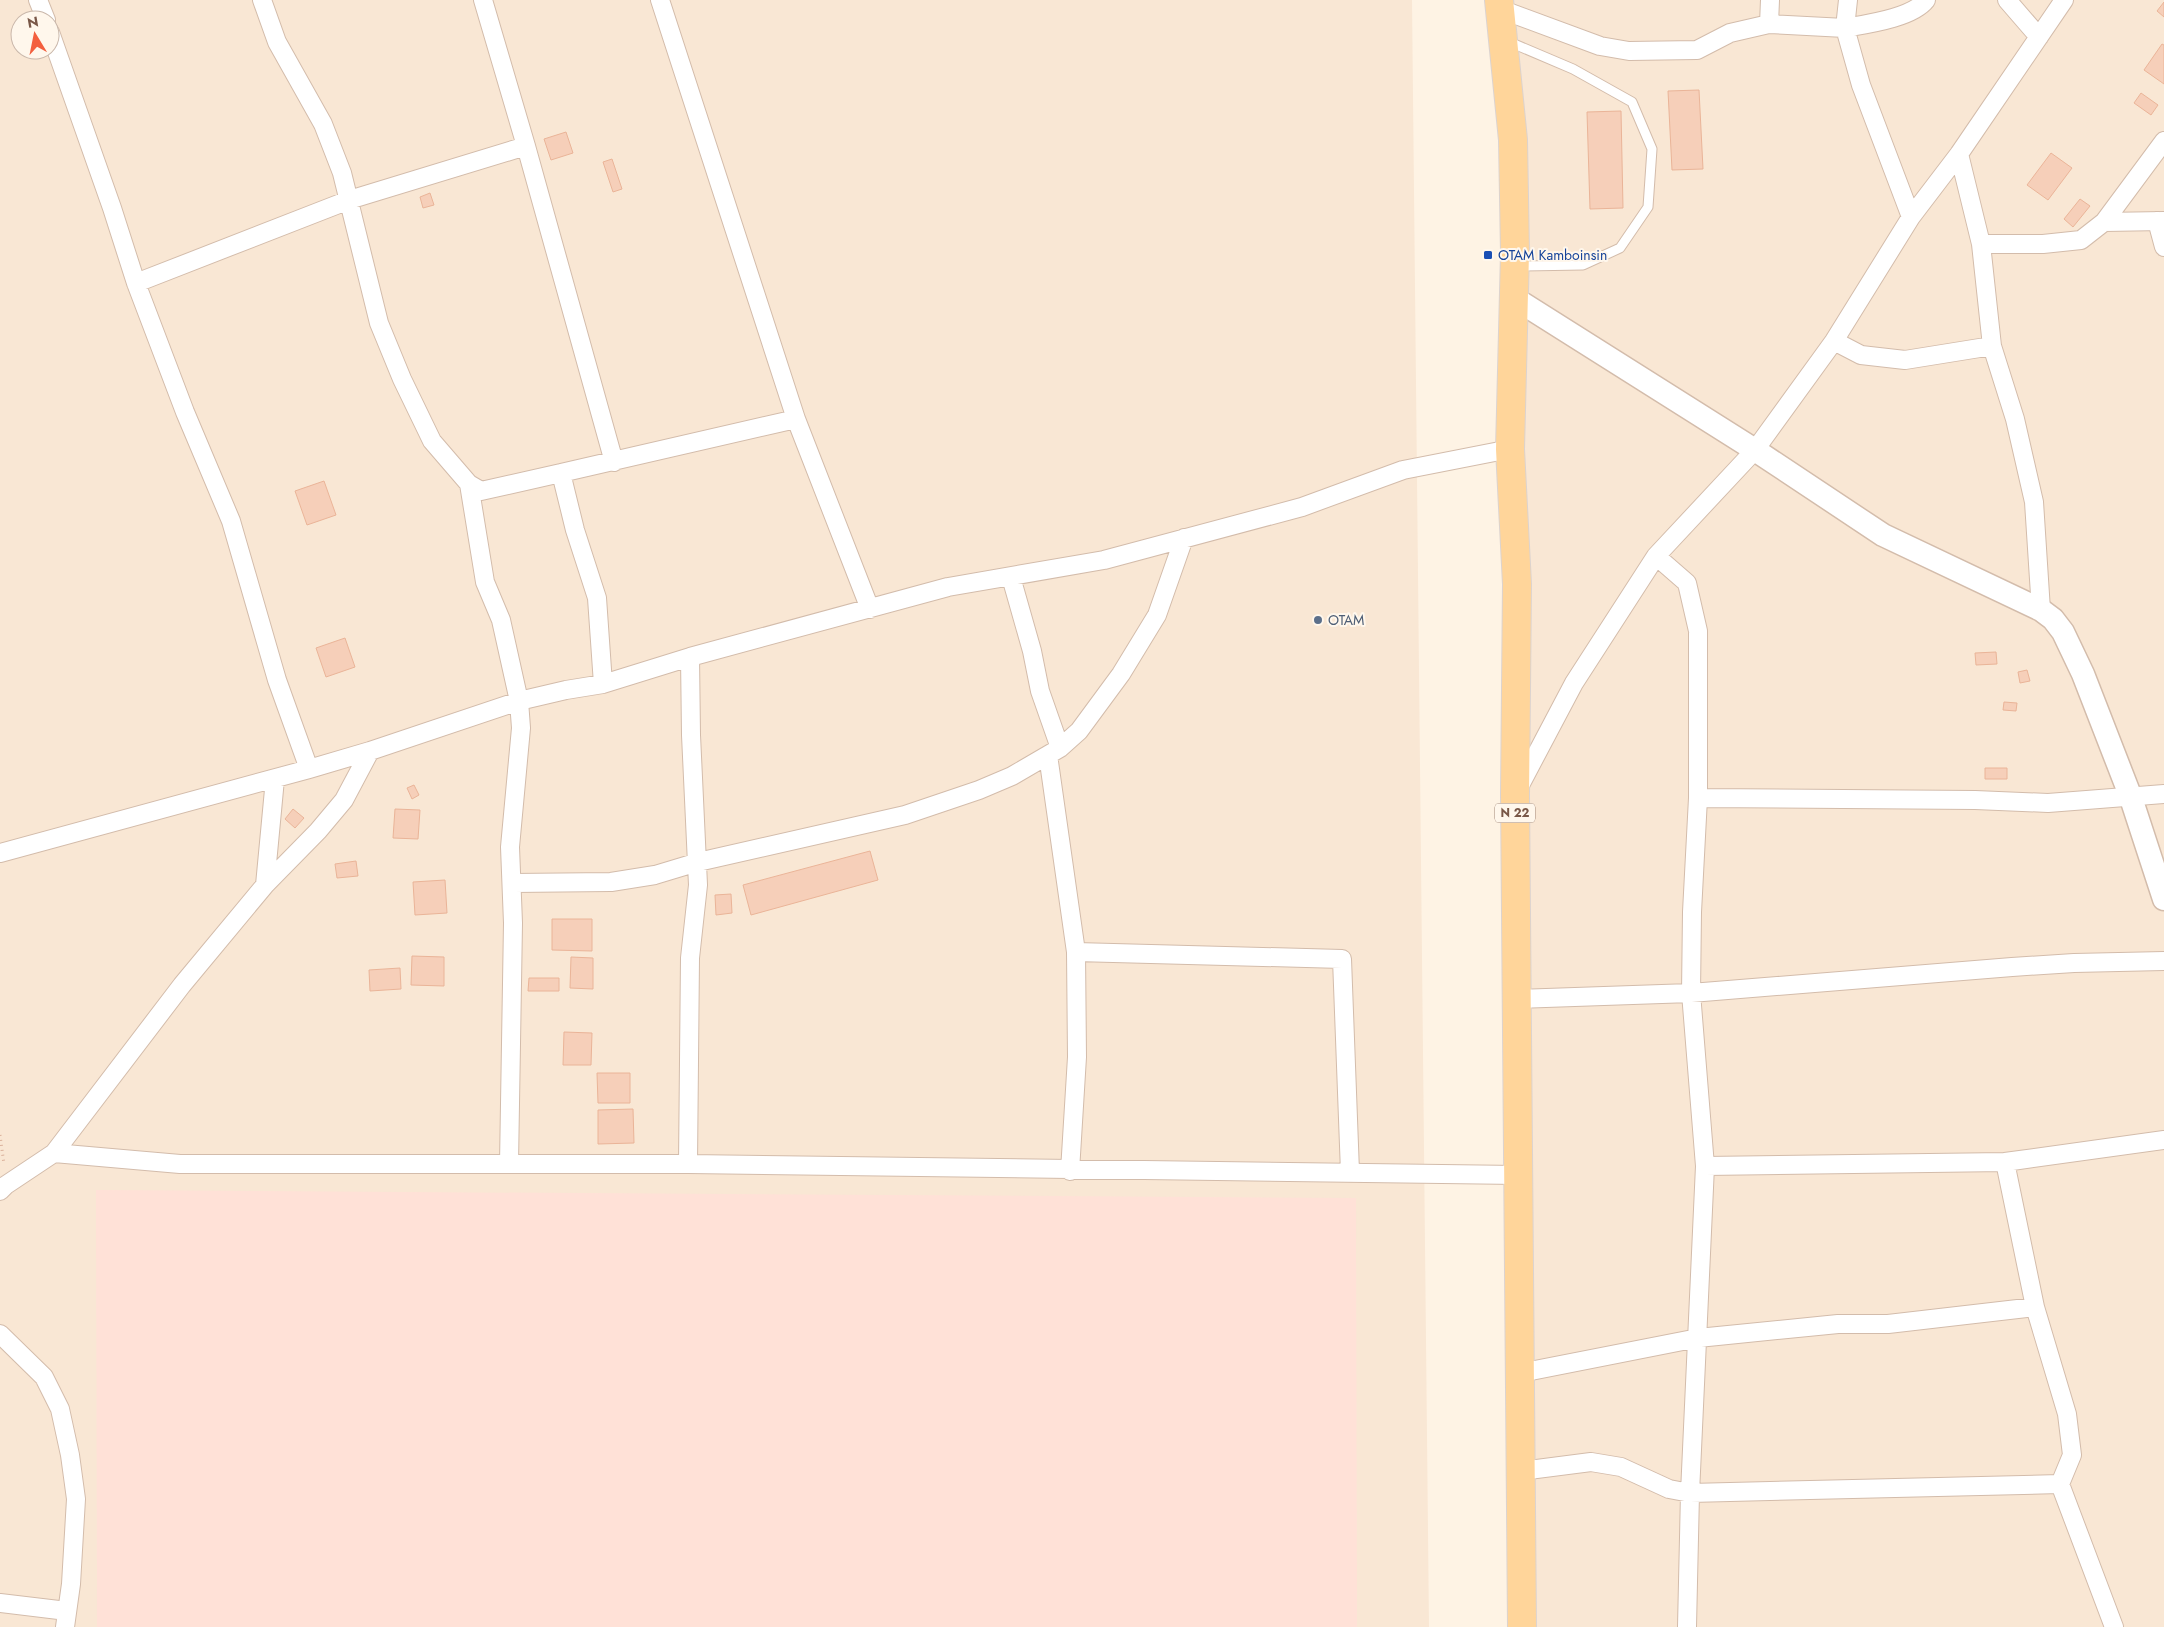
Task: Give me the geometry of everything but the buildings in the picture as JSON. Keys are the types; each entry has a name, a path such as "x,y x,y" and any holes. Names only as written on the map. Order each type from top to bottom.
{"main road":[{"name":"N 22","path":"1500,5 1513,140 1515,266 1510,449 1517,584 1515,795 1522,1627"}],"street":[{"path":"262,0 277,42 324,124 342,173 379,323 402,379 432,441 469,484 481,491 490,490 796,419"},
{"path":"482,0 526,146 614,462"},
{"path":"660,0 796,419 870,609"},
{"path":"1769,24 1770,0"},
{"path":"1848,0 1845,28 1861,84 1911,217"},
{"path":"1500,5 1600,46 1629,51 1698,50 1730,33 1769,24 1845,28 1888,20 1922,5 1926,0"},
{"path":"2006,0 2039,37"},
{"path":"1515,795 1574,683 1656,556 1755,450 1834,341 1911,217 1959,154 2064,0"},
{"path":"60,60 112,208 136,283 185,412 231,521 277,680 309,769"},
{"path":"1981,244 2043,244 2081,240 2104,222 2164,141"},
{"path":"136,283 349,200 526,146"},
{"path":"1959,154 1981,244 1992,346 2015,419 2034,502 2040,610"},
{"path":"2104,222 2161,221 2164,247"},
{"path":"1514,298 1755,450 1883,535 2040,610 2053,619 2063,632 2083,674 2130,795 2164,899"},
{"path":"1834,341 1861,355 1905,360 1992,346"},
{"path":"0,853 275,779 370,751 519,701 603,684 690,657 948,587 1104,560 1302,507 1403,470 1510,449"},
{"path":"561,473 575,530 597,598 603,684"},
{"path":"469,484 485,582 501,620 519,701 520,746 510,847 512,883 509,1164"},
{"path":"512,883 611,882 655,875 698,862 904,815 979,790 1012,776 1054,751 1079,731 1121,674 1157,615 1184,538"},
{"path":"1656,556 1687,583 1698,631 1698,798 1692,912 1692,993 1705,1166 1690,1493 1687,1627"},
{"path":"1011,577 1032,651 1054,751 1076,952 1077,1057 1070,1170"},
{"path":"688,1164 690,958 698,885 691,735 690,657"},
{"path":"3,1188 54,1153 182,986 265,885 318,831 344,800 370,751"},
{"path":"265,885 275,779"},
{"path":"1698,798 1974,800 2048,803 2130,795 2164,794"},
{"path":"1076,952 1342,959 1350,1172"},
{"path":"1518,998 1692,993 2012,967 2074,963 2164,961"},
{"path":"1705,1166 2005,1162 2164,1140"},
{"path":"54,1153 180,1164 688,1164 1518,1175"},
{"path":"2005,1162 2035,1307 2067,1414 2072,1455 2060,1484 2114,1627"},
{"path":"1520,1372 1698,1338 1838,1324 1888,1324 2035,1307"},
{"path":"0,1334 44,1377 60,1410 70,1455 76,1499 71,1584 66,1619 0,1603"},
{"path":"1521,1471 1591,1462 1621,1467 1669,1489 1690,1493 2060,1484"}],"lane":[{"path":"1504,40 1573,69 1632,102 1652,149 1648,207 1620,248 1583,265 1515,266"}],"path":[{"path":"0,1135 3,1188"}],"shaded area":[{"path":"0,0 1412,0 1429,1627 0,1627"},
{"path":"1514,0 2164,0 2164,1627 1529,1627"},
{"path":"96,1190 1356,1198 1357,1627 97,1627"}],"place":[{"name":"OTAM Kamboinsin","path":"1488,255"},
{"name":"OTAM","path":"1318,620"}]}
